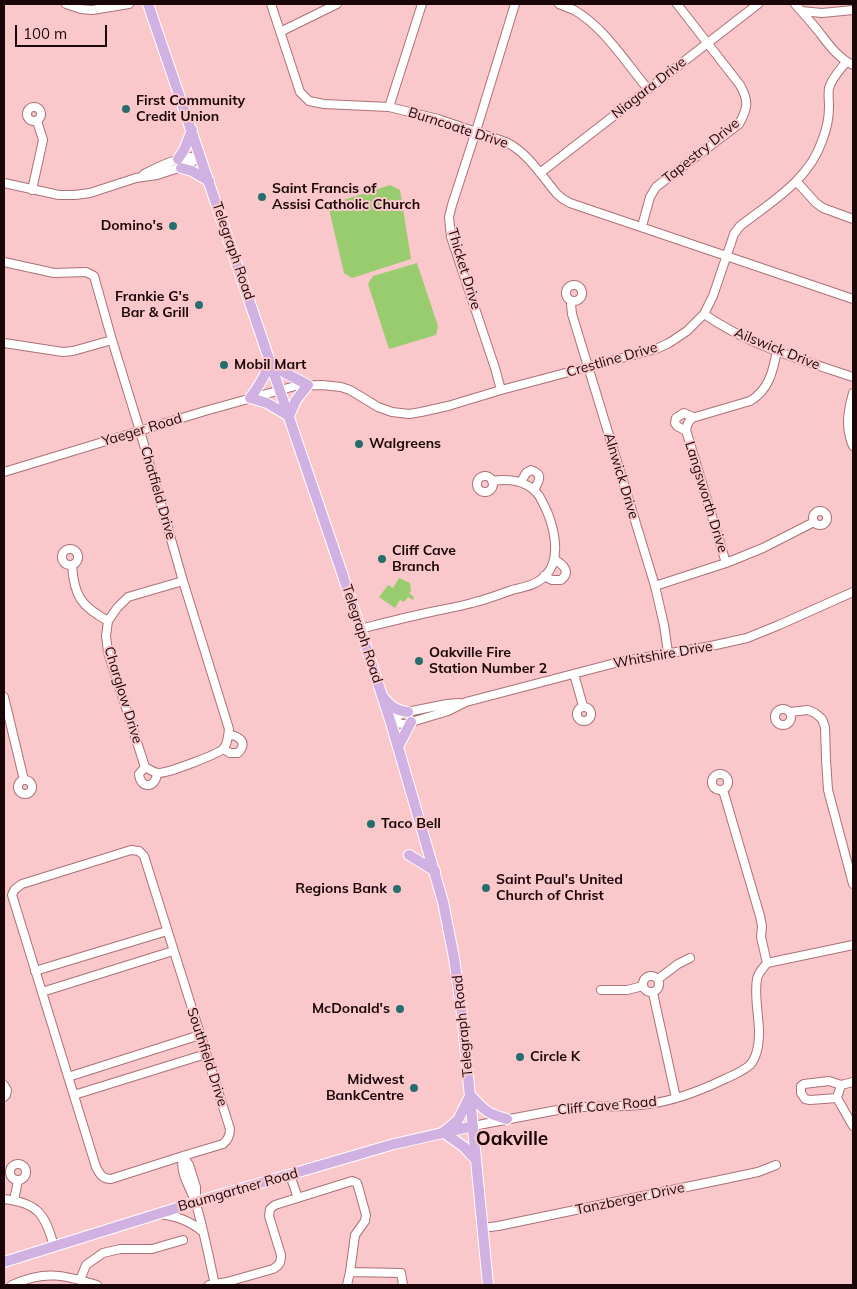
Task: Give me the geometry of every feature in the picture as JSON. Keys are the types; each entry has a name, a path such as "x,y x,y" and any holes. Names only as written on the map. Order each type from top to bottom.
{"main road":[{"name":"Telegraph Road","path":"148,4 331,538 398,747 435,871 454,958 463,1020 488,1285"},
{"path":"192,130 180,163 209,180"},
{"path":"271,362 290,376 308,385 296,400 289,416 267,403 250,398 258,389 271,362"},
{"path":"382,696 391,706 409,717 398,747"},
{"path":"409,855 435,871"},
{"path":"476,1160 464,1147 443,1132 458,1120 470,1095 488,1113 507,1119"},
{"name":"Baumgartner Road","path":"4,1262 196,1202 394,1144 473,1126"}],"street":[{"path":"66,4 92,10 129,4"},
{"name":"Burncoate Drive","path":"271,4 300,92 309,101 324,104 390,107 476,131 515,146 529,158 563,199 570,203 853,299"},
{"path":"280,32 337,4"},
{"path":"390,107 422,4"},
{"name":"Thicket Drive","path":"501,390 451,237 449,217 515,4"},
{"path":"559,4 574,10 603,34 648,89"},
{"name":"Tapestry Drive","path":"642,226 650,197 656,187 739,124 747,106 746,95 740,85 677,4"},
{"name":"Niagara Drive","path":"540,173 758,4"},
{"path":"795,4 832,50 850,63"},
{"path":"801,11 822,13 853,10"},
{"name":"Crestline Drive","path":"280,389 308,385 341,387 356,393 378,407 392,412 409,414 448,406 501,390 588,368 656,349 669,343 687,331 704,314 713,296 734,234 740,226 797,182 814,160 822,141 829,108 830,86 836,76 850,63"},
{"path":"32,190 43,140 36,121"},
{"path":"4,183 59,195 90,193 136,178 167,163 188,165 200,156"},
{"path":"797,182 823,208 853,219"},
{"name":"Chatfield Drive","path":"4,262 54,272 86,272 94,276 183,581 229,729 228,738"},
{"name":"Alnwick Drive","path":"572,301 570,304 572,314 654,586 664,625 668,652"},
{"name":"Ailswick Drive","path":"704,314 749,340 853,378"},
{"path":"4,343 63,352 112,340"},
{"name":"Langsworth Drive","path":"726,563 686,431 688,423 693,417 750,401 758,396 773,372 778,351"},
{"name":"Yaeger Road","path":"4,472 280,389"},
{"path":"853,393 847,416 853,446"},
{"name":"Langsworth Drive","path":"686,431 677,426 675,423 676,418 684,413 693,417"},
{"path":"520,482 526,473 531,470 536,472 540,476 540,481 534,490"},
{"path":"360,629 472,603 531,585 544,576 554,559 556,541 543,503 534,490 518,481 492,481"},
{"path":"654,586 726,563 763,548 814,522"},
{"path":"544,576 552,580 561,580 565,577 564,567 554,559"},
{"path":"72,565 77,592 85,606 108,621 128,597 183,581"},
{"name":"Whitshire Drive","path":"390,723 402,713 409,717 448,710 466,702 619,662 747,638 853,592"},
{"name":"Charglow Drive","path":"108,621 106,636 108,652 145,767 139,774 140,781 145,785 149,785 155,782 157,773 200,760 224,749 230,753 238,753 242,748 242,742 239,738 228,738"},
{"path":"574,674 583,706"},
{"path":"4,696 24,780"},
{"path":"790,712 808,710 822,719 825,728 828,790 853,884"},
{"path":"224,749 228,738"},
{"path":"145,767 157,773"},
{"path":"722,790 760,916 762,926 761,937 767,964 853,945"},
{"name":"Southfield Drive","path":"131,850 139,851 144,856 167,931 230,1134 227,1141 223,1144 106,1179 102,1177 96,1167 12,895 15,889 22,884 131,850"},
{"path":"35,971 167,931"},
{"path":"42,992 173,951"},
{"path":"658,980 678,964 690,958"},
{"name":"Cliff Cave Road","path":"473,1126 582,1106 646,1104 676,1098 712,1085 735,1074 750,1064 758,1049 757,978 767,964"},
{"path":"652,976 658,980 658,989 653,993 647,992 643,986 644,980 652,976"},
{"path":"601,990 627,990 643,986"},
{"path":"653,993 676,1098"},
{"path":"68,1077 200,1035"},
{"path":"74,1095 206,1054"},
{"path":"837,1098 805,1099 801,1093 801,1086 829,1080 841,1086 853,1082"},
{"path":"4,1085 7,1090 4,1097"},
{"path":"841,1086 837,1098 853,1126"},
{"path":"183,1156 190,1165 196,1186 196,1202 213,1285 279,1266 281,1255 269,1216 270,1209 275,1205 352,1181 357,1183 366,1215 365,1221 355,1235 347,1285"},
{"name":"Tanzberger Drive","path":"482,1228 733,1178 776,1165"},
{"path":"290,1175 298,1198"},
{"path":"14,1200 18,1181"},
{"path":"4,1199 28,1205 37,1211 46,1221 54,1246"},
{"path":"160,1214 183,1218 193,1223 202,1231"},
{"path":"80,1280 86,1265 103,1253 120,1249 152,1249 183,1240"},
{"path":"350,1272 401,1273 403,1285"},
{"path":"12,1285 22,1280 52,1274 71,1277 97,1285"}],"green space":[{"path":"390,185 400,190 411,259 352,278 344,273 328,205"},
{"path":"417,263 438,326 436,335 389,349 368,284 373,276"},
{"path":"399,578 410,583 411,591 409,593 414,597 413,600 408,597 404,602 400,600 395,608 379,597 388,585 393,588"}],"place":[{"name":"First Community Credit Union","path":"126,109"},
{"name":"Saint Francis of Assisi Catholic Church","path":"262,197"},
{"name":"Domino's","path":"173,226"},
{"name":"Frankie G's Bar & Grill","path":"199,305"},
{"name":"Mobil Mart","path":"224,365"},
{"name":"Walgreens","path":"359,444"},
{"name":"Cliff Cave Branch","path":"382,559"},
{"name":"Oakville Fire Station Number 2","path":"419,661"},
{"name":"Taco Bell","path":"371,824"},
{"name":"Saint Paul's United Church of Christ","path":"486,888"},
{"name":"Regions Bank","path":"397,889"},
{"name":"McDonald's","path":"400,1009"},
{"name":"Circle K","path":"520,1057"},
{"name":"Midwest BankCentre","path":"414,1088"}],"district":[{"name":"Oakville","path":"512,1139"}]}
